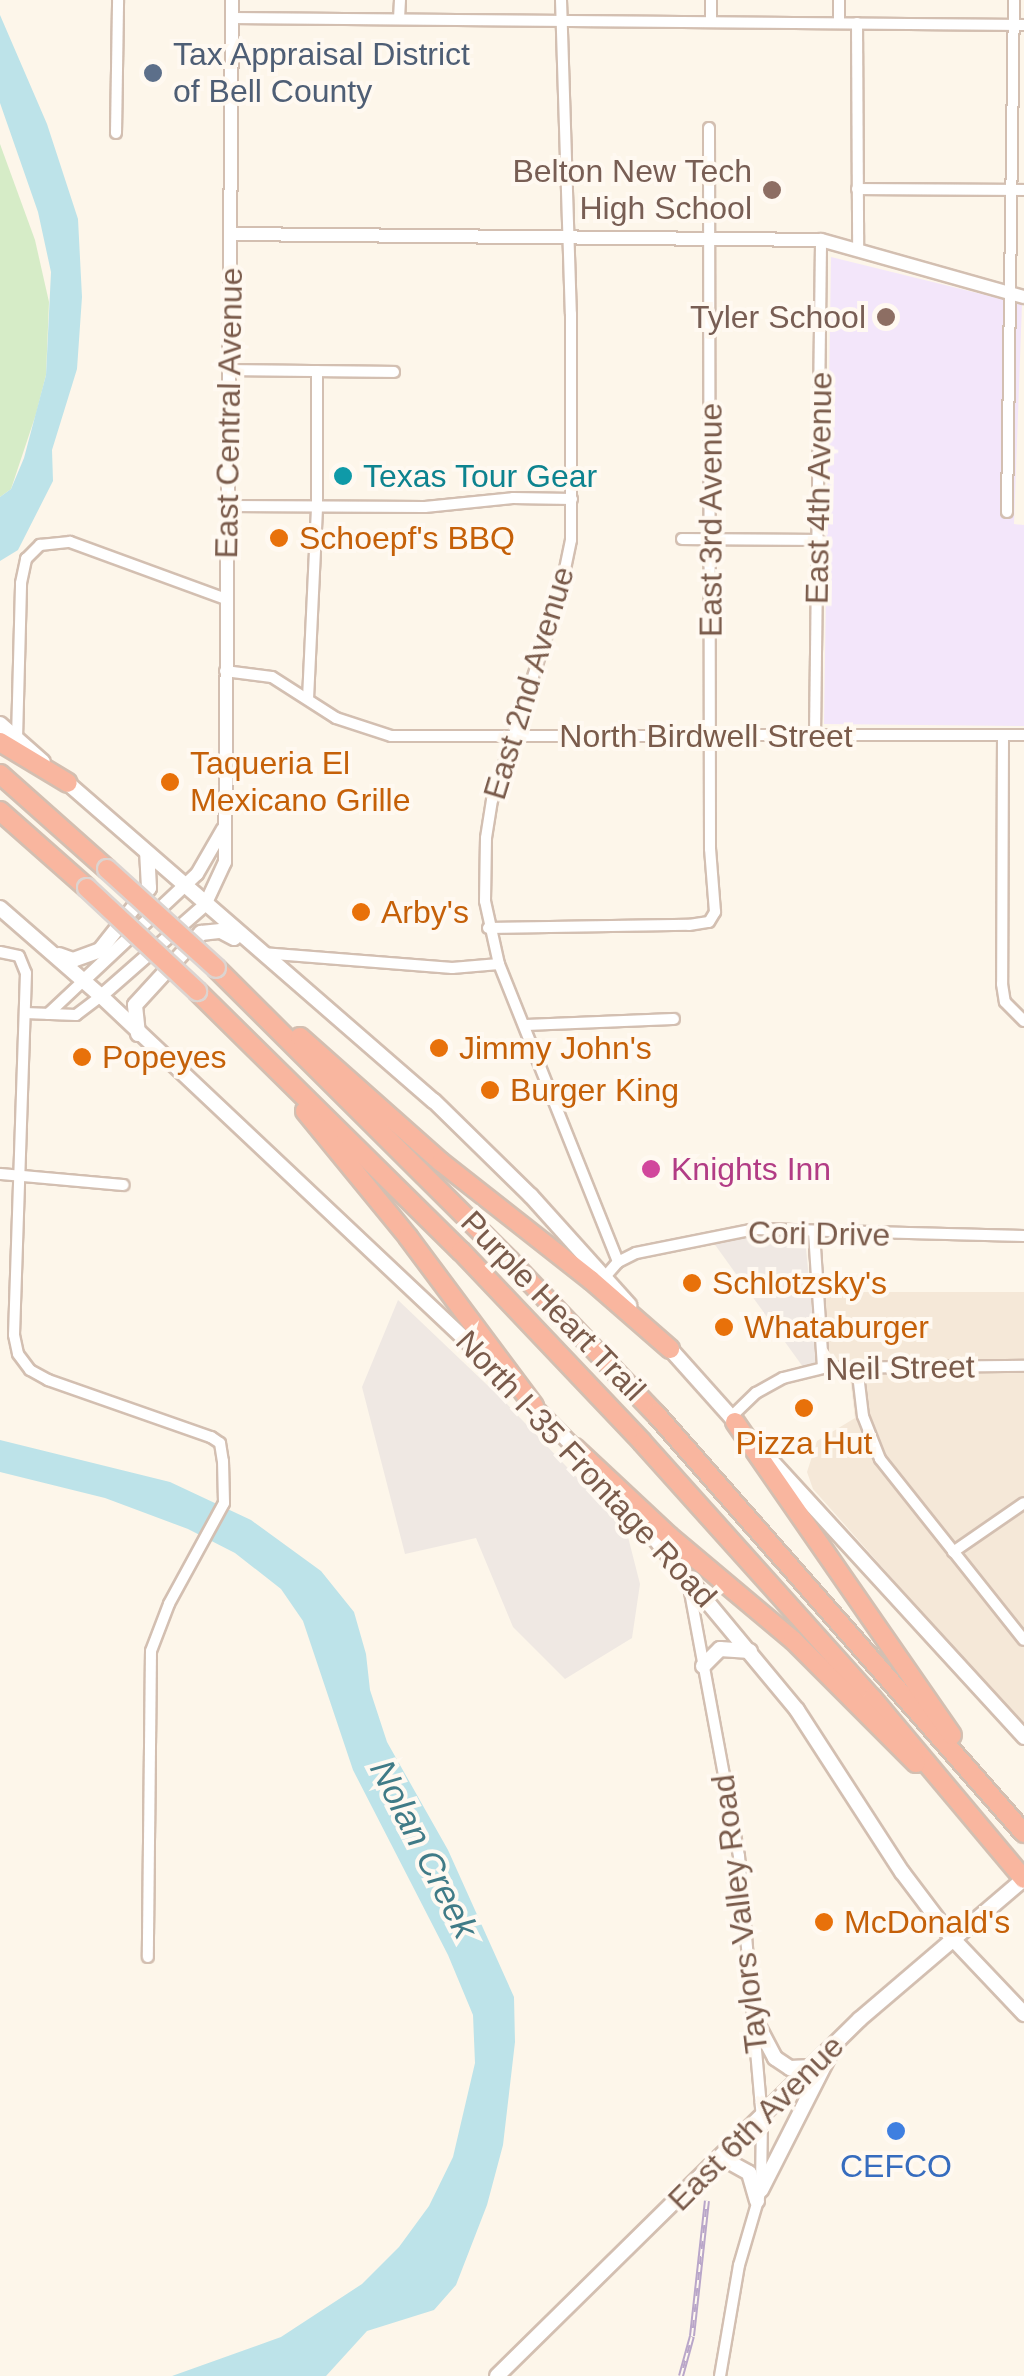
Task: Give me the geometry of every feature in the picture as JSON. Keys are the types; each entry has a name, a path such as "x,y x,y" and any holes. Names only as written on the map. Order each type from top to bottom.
{"highway":[{"path":"9,740 68,784"},
{"name":"Purple Heart Trail","path":"0,774 250,1000 655,1414 1024,1834"},
{"name":"Purple Heart Trail","path":"0,811 88,888 461,1250 642,1442 872,1698 1024,1879"},
{"path":"250,1000 312,1046 419,1144 670,1349"},
{"path":"240,1034 400,1227 534,1406"},
{"path":"733,1419 985,1786"},
{"path":"575,1448 669,1536 792,1640 985,1832"}],"main road":[{"path":"0,724 9,740"},
{"path":"68,784 389,1061 495,1159 1024,1737"},
{"path":"0,908 30,935 74,960 100,950 149,888 148,854"},
{"path":"138,1034 135,1005 201,933 221,930 261,953"},
{"name":"North I-35 Frontage Road","path":"30,935 101,996 575,1448 686,1570 822,1743 902,1872 952,1938 1024,2014"},
{"path":"704,1666 720,1649 750,1651"},
{"name":"East 6th Avenue","path":"498,2376 837,2042 1024,1879"},
{"path":"755,2020 775,2058 790,2068 811,2068"},
{"path":"759,2196 837,2042"},
{"path":"718,2162 732,2163 749,2173 759,2196"}],"street":[{"path":"116,133 118,0"},
{"name":"East Central Avenue","path":"26,1013 76,1015 205,905 226,862 232,0"},
{"path":"400,0 400,19"},
{"name":"East 2nd Avenue","path":"560,0 572,499 566,570 511,737 486,838 488,928 618,1262"},
{"path":"711,0 711,22"},
{"path":"839,0 839,23"},
{"path":"1007,512 1017,295 1019,25 1014,0"},
{"path":"232,18 1019,25"},
{"path":"857,23 858,252"},
{"name":"East 3rd Avenue","path":"488,928 689,926 709,922 715,912 710,735 709,128"},
{"path":"858,189 1018,190"},
{"path":"231,234 821,240 1017,295"},
{"name":"East 4th Avenue","path":"815,735 821,240"},
{"path":"230,370 394,372"},
{"path":"308,700 317,507 317,371"},
{"path":"228,506 572,499"},
{"path":"682,539 818,540"},
{"path":"9,740 20,583 26,560 40,544 70,542 226,599"},
{"name":"North Birdwell Street","path":"225,671 272,677 362,730 391,736 1024,735"},
{"path":"1003,735 1002,984 1005,1002 1019,1018"},
{"path":"48,1014 185,887 207,859 224,827"},
{"path":"0,952 19,956 24,966 26,1013 14,1335 18,1354 30,1370 48,1380 220,1443 224,1502 169,1604 150,1651 148,1957"},
{"path":"261,953 452,968 499,964"},
{"path":"525,1025 674,1019"},
{"path":"0,1174 124,1185"},
{"name":"Cori Drive","path":"618,1262 636,1253 734,1231 1024,1236"},
{"path":"814,1232 823,1368"},
{"path":"604,1278 618,1262"},
{"path":"857,1366 863,1416 874,1448 898,1486 1024,1640"},
{"name":"Neil Street","path":"733,1419 770,1386 823,1368 1024,1366"},
{"path":"953,1552 1024,1503"},
{"name":"Taylors Valley Road","path":"686,1570 739,1856 762,2117 759,2196 739,2264 720,2376"}],"shaded area":[{"path":"831,257 1022,304 1014,524 1024,525 1024,726 824,724"},
{"path":"762,1232 805,1239 817,1359 812,1366 803,1367 713,1242"},
{"path":"822,1292 1024,1292 1024,1727 813,1489 807,1472 817,1441 855,1418 850,1377 827,1375"},
{"path":"398,1300 505,1402 626,1529 640,1584 632,1638 565,1679 513,1627 476,1538 405,1554 362,1387"}],"green space":[{"path":"0,144 35,240 49,302 46,375 11,489 0,497"}],"water":[{"path":"0,15 47,124 78,219 82,297 77,369 52,450 53,481 18,550 0,561 0,497 11,489 24,458 46,375 51,272 38,212 0,103"},
{"name":"Nolan Creek","path":"0,1440 170,1482 251,1520 321,1571 354,1612 366,1654 370,1690 387,1742 448,1850 514,1997 515,2042 503,2145 487,2205 456,2285 434,2310 367,2331 326,2376 172,2376 281,2337 362,2284 399,2247 429,2206 453,2157 475,2063 473,2015 448,1955 353,1770 303,1621 281,1589 235,1553 188,1529 105,1498 0,1472"}],"railway":[{"path":"681,2376 692,2336 707,2201"}],"place":[{"name":"Tax Appraisal District of Bell County","path":"153,73"},
{"name":"Belton New Tech High School","path":"772,190"},
{"name":"Tyler School","path":"886,317"},
{"name":"Texas Tour Gear","path":"343,476"},
{"name":"Schoepf's BBQ","path":"279,538"},
{"name":"Taqueria El Mexicano Grille","path":"170,782"},
{"name":"Arby's","path":"361,912"},
{"name":"Jimmy John's","path":"439,1048"},
{"name":"Popeyes","path":"82,1057"},
{"name":"Burger King","path":"490,1090"},
{"name":"Knights Inn","path":"651,1169"},
{"name":"Schlotzsky's","path":"692,1283"},
{"name":"Whataburger","path":"724,1327"},
{"name":"Pizza Hut","path":"804,1408"},
{"name":"McDonald's","path":"824,1922"},
{"name":"CEFCO","path":"896,2131"}]}
